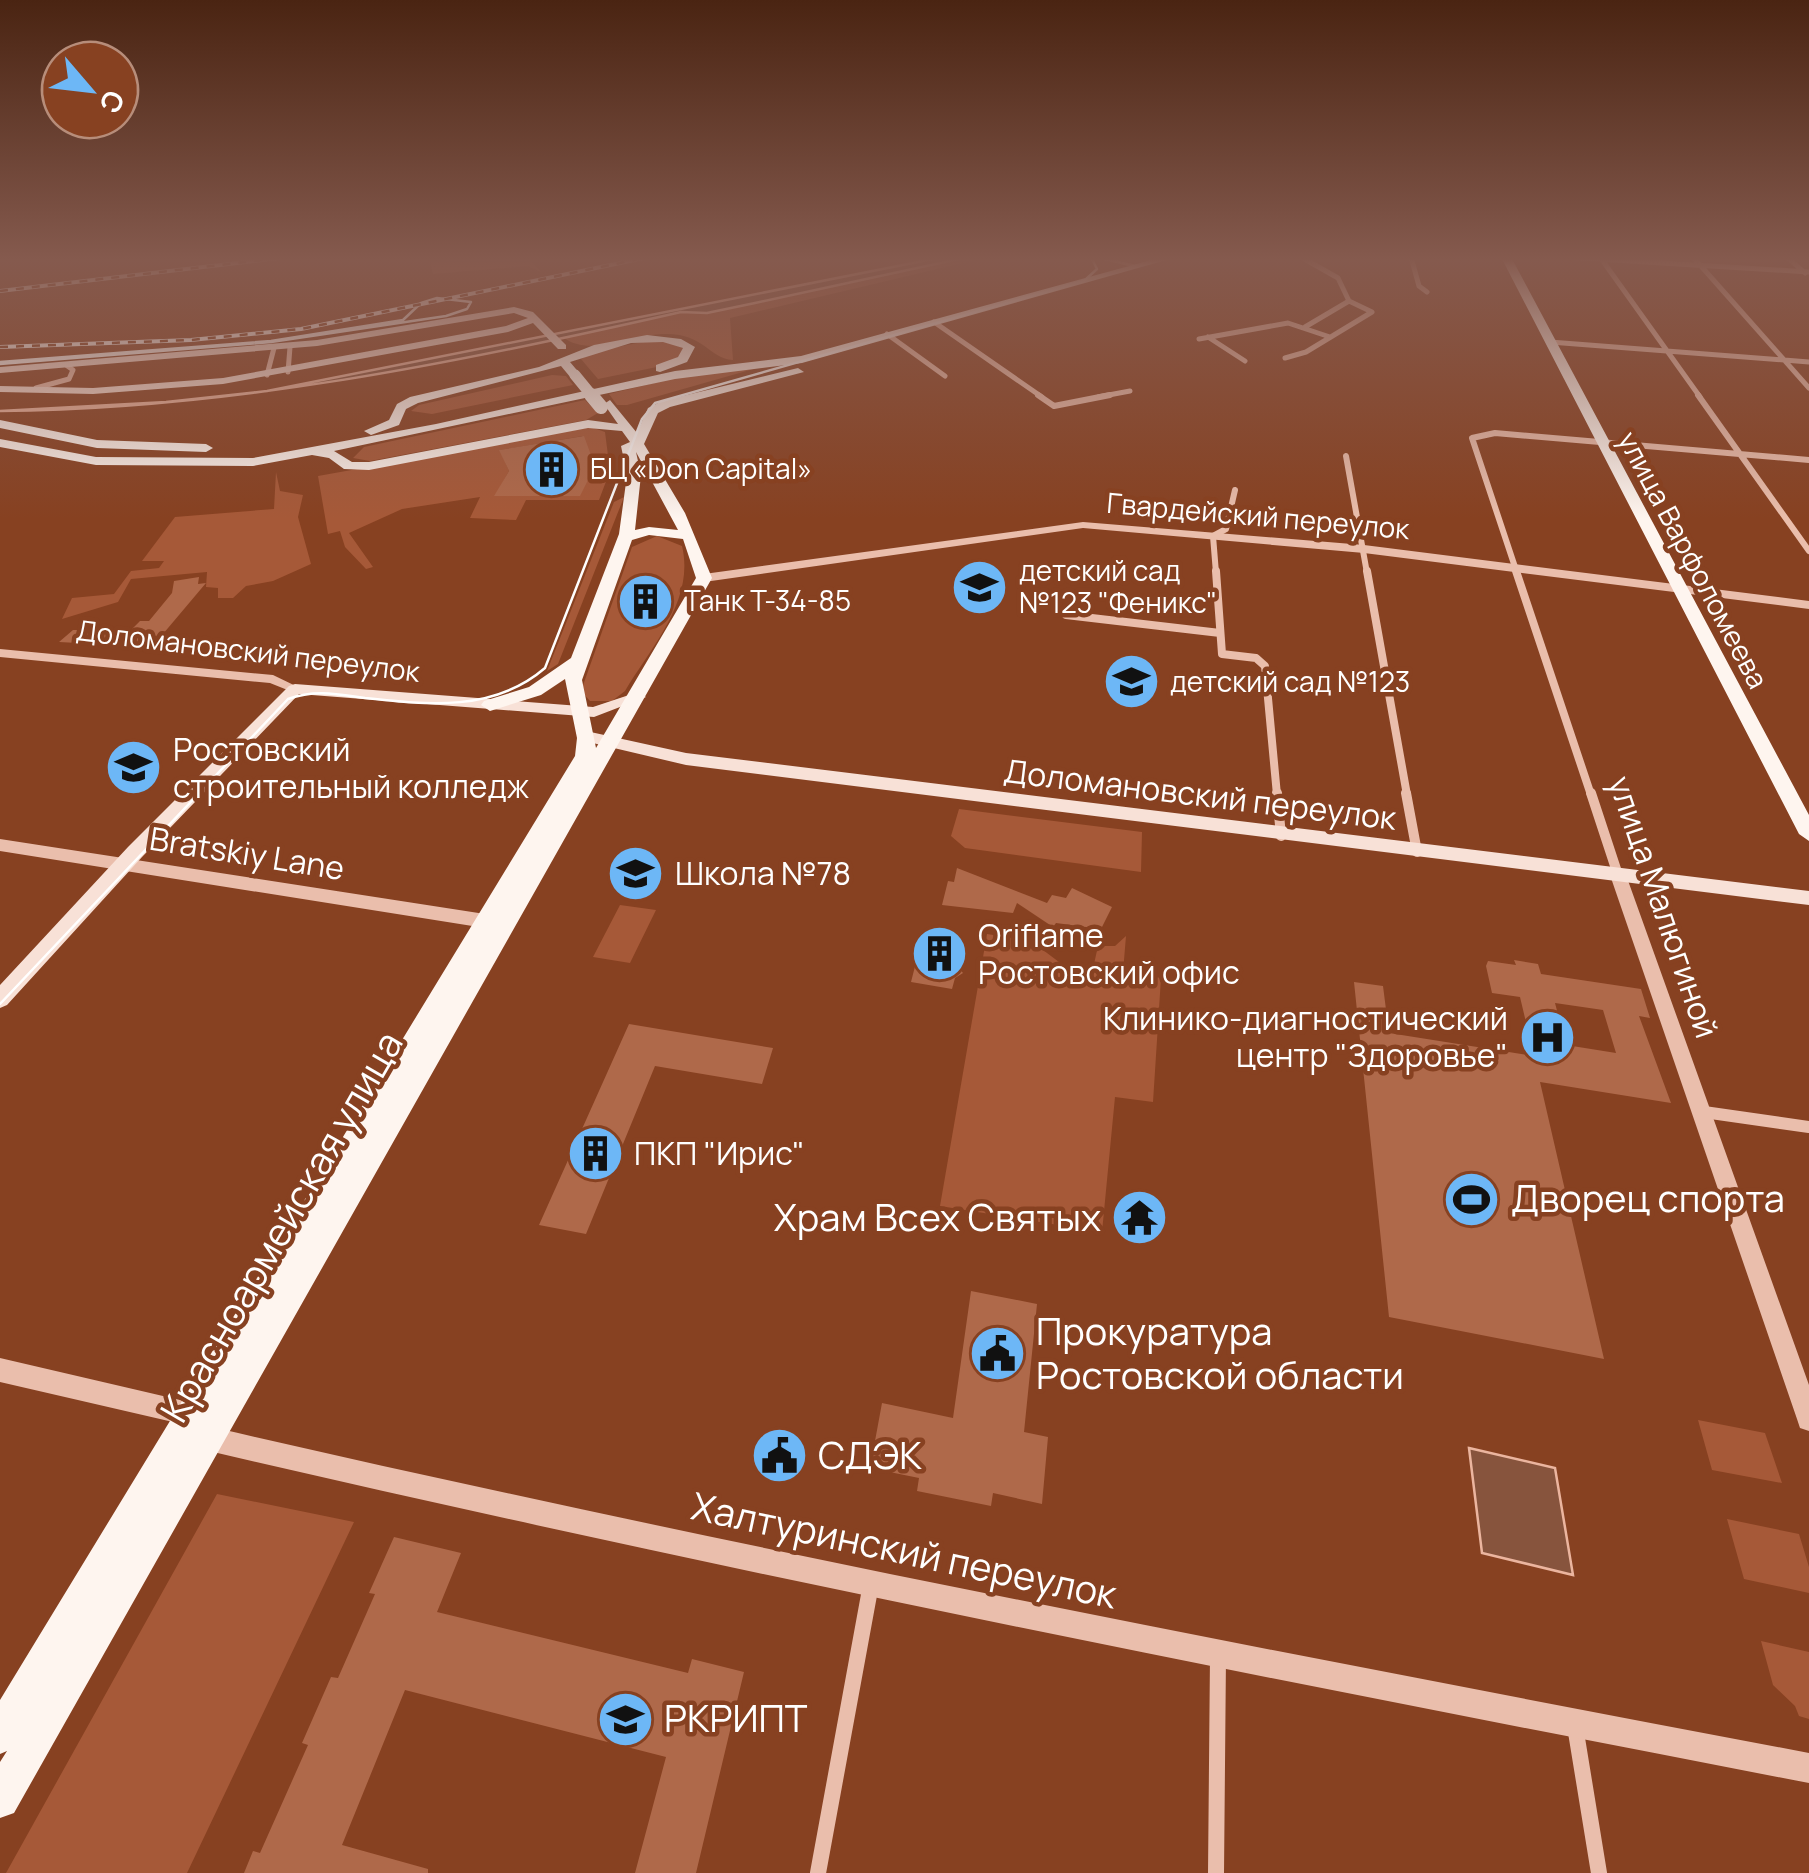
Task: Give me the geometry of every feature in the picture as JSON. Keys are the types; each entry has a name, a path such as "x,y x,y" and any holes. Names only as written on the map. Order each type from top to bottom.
{"main road":[{"path":"2,370 305,344"},
{"path":"335,344 333,355 348,361"},
{"path":"0,389 92,390 267,375 434,344"},
{"path":"555,344 639,442 686,536 698,552 704,578"},
{"path":"433,418 412,416 406,410 418,402 546,372 582,349 613,344"},
{"path":"629,344 543,370 414,400 401,407 394,422 355,449 350,460 373,463 583,422 607,407 653,404 822,366"},
{"path":"637,375 684,360 689,348 681,344"},
{"path":"692,344 711,359 725,363"},
{"path":"0,432 86,450 174,460 306,448 675,375 793,360 851,344"},
{"name":"улица Варфоломеева","path":"1551,344 1809,834"},
{"path":"375,436 433,418 637,375 831,350"},
{"path":"639,442 654,412 666,404 822,366 837,359 831,350"},
{"path":"599,740 576,712 573,680 624,537 636,472 607,407"},
{"path":"0,424 126,446 306,448 358,468 586,424 618,428"},
{"path":"0,444 84,460 253,462"},
{"path":"0,454 57,466 139,472 253,462 306,448"},
{"path":"624,537 668,531 686,536"},
{"name":"Красноармейская улица","path":"0,1800 201,1427 485,921 585,756 638,697 704,578"},
{"path":"490,705 535,690 578,660"},
{"path":"0,1000 124,864 295,689"},
{"name":"Доломановский переулок","path":"295,689 576,712 606,710 638,697"},
{"name":"Красноармейская улица","path":"0,1735 201,1427 599,740"},
{"name":"Доломановский переулок","path":"599,740 686,759 1417,853 1809,898"}],"street":[{"path":"901,344 944,376"},
{"path":"966,344 1054,406 1130,391"},
{"path":"1219,344 1245,361"},
{"path":"1285,358 1313,344"},
{"path":"1581,344 1809,362"},
{"path":"1660,344 1809,551"},
{"path":"1770,344 1809,388"},
{"path":"288,372 290,346"},
{"path":"267,375 274,348"},
{"path":"15,390 62,382 72,374 66,365"},
{"name":"улица Малюгиной","path":"1602,442 1495,433 1472,438 1618,875 1809,1419"},
{"path":"1602,442 1809,460"},
{"path":"1346,456 1417,853"},
{"path":"1236,490 1234,510 1226,528 1213,536 1222,654 1256,658 1265,666 1281,836"},
{"name":"Гвардейский переулок","path":"704,578 1060,525 1364,549 1676,585 1809,605"},
{"path":"1066,615 1220,633"},
{"name":"Доломановский переулок","path":"4,656 274,679 295,689"},
{"name":"Bratskiy Lane","path":"0,844 485,921"},
{"path":"1704,1112 1809,1127"},
{"name":"Халтуринский переулок","path":"0,1370 383,1480 1218,1656 1809,1768"},
{"path":"818,1873 872,1582"},
{"path":"1216,1873 1218,1656"},
{"path":"1574,1723 1599,1873"}],"shaded area":[{"path":"501,344 533,344 428,365 270,390"},
{"path":"630,344 674,344 685,349 685,354 657,367 598,379 581,359 593,352"},
{"path":"701,344 732,344 733,360"},
{"path":"757,368 627,405 617,405 609,394 679,377"},
{"path":"552,375 566,376 573,385 432,414 411,411 419,405"},
{"path":"263,391 172,402 0,411 166,402"},
{"path":"585,400 598,413 586,420 370,461 353,458 364,447"},
{"path":"591,427 605,432 610,471 599,500 526,500 516,520 470,518 480,497 402,509 349,533 373,567 366,569 345,547 340,531 328,534 318,476","holes":["583,436 495,496 509,471 500,450"]},
{"path":"276,472 280,491 303,495 298,517 311,564 273,581 246,586 233,598 218,598 218,588 206,587 207,572 131,579 118,602 62,619 72,598 114,594 131,571 159,568 164,561 142,561 175,517 274,509"},
{"path":"624,497 558,664 547,671 614,502"},
{"path":"657,536 682,546 684,566 677,604 625,691 612,701 590,701 581,691 632,547"},
{"path":"959,809 1142,832 1141,872 965,848 951,836"},
{"path":"620,905 656,910 630,963 593,957"},
{"path":"987,934 1031,941 1067,968 1092,973 1098,946 1115,946 1126,936 1123,972 1161,978 1153,1102 1115,1097 1102,1232 940,1206"},
{"path":"1698,1420 1765,1433 1782,1483 1712,1470"},
{"path":"1469,1448 1555,1468 1573,1575 1482,1553"},
{"path":"217,1494 354,1522 187,1873 6,1873"},
{"path":"1727,1519 1799,1534 1809,1567 1809,1593 1744,1579"},
{"path":"1761,1641 1809,1652 1809,1719 1799,1716 1795,1706 1773,1685"}],"building":[{"name":"БЦ «Don Capital»","path":"584,436 595,466 580,496 494,496 509,471 499,450"},
{"path":"199,577 198,584 206,583 152,647 59,642 73,630 131,630 140,621 149,621 172,593 174,581"},
{"path":"957,868 1047,903 1052,895 1066,898 1072,888 1112,907 1101,929 1056,923 1053,927 1017,903 1013,913 942,905 948,881 954,882"},
{"name":"Oriflame Ростовский офис","path":"953,934 963,942 957,966 963,973 955,978 952,989 911,982 923,935 943,939"},
{"name":"Дворец спорта","path":"1514,960 1538,964 1541,974 1641,989 1650,1018 1639,1016 1671,1103 1540,1082 1604,1359 1389,1317 1354,982 1383,986 1389,1033 1534,1056 1520,997 1492,993 1486,966 1488,961 1516,965","holes":["1555,1003 1603,1010 1616,1053 1566,1045"]},
{"name":"ПКП \"Ирис\"","path":"629,1024 773,1048 762,1084 655,1066 586,1234 539,1225"},
{"name":"Прокуратура Ростовской области","path":"971,1291 1037,1304 1024,1432 1048,1437 1042,1504 993,1493 991,1506 917,1491 919,1478 870,1468 882,1403 953,1418"},
{"name":"РКРИПТ","path":"394,1537 461,1553 437,1612 688,1673 692,1659 744,1672 696,1873 635,1873 666,1757 405,1690 342,1845 428,1869 428,1873 244,1873 253,1851 260,1853 308,1745 302,1743 331,1677 338,1678 375,1594 369,1593"}],"tram line":[{"path":"0,362 227,344"},
{"path":"0,364 241,344"},
{"path":"0,1004 288,699 326,693 413,702 460,702 504,692 545,668 642,419 655,403 861,344"}],"railway":[{"path":"0,347 71,344"}],"place":[{"name":"БЦ «Don Capital»","path":"551,469"},
{"name":"детский сад №123 \"Феникс\"","path":"980,587"},
{"name":"Танк Т-34-85","path":"645,601"},
{"name":"детский сад №123","path":"1131,682"},
{"name":"Ростовский строительный колледж","path":"134,768"},
{"name":"Школа №78","path":"636,874"},
{"name":"Oriflame Ростовский офис","path":"939,954"},
{"name":"Клинико-диагностический центр \"Здоровье\"","path":"1547,1037"},
{"name":"ПКП \"Ирис\"","path":"595,1154"},
{"name":"Дворец спорта","path":"1472,1199"},
{"name":"Храм Всех Святых","path":"1140,1218"},
{"name":"Прокуратура Ростовской области","path":"997,1354"},
{"name":"СДЭК","path":"779,1456"},
{"name":"РКРИПТ","path":"625,1719"}]}
